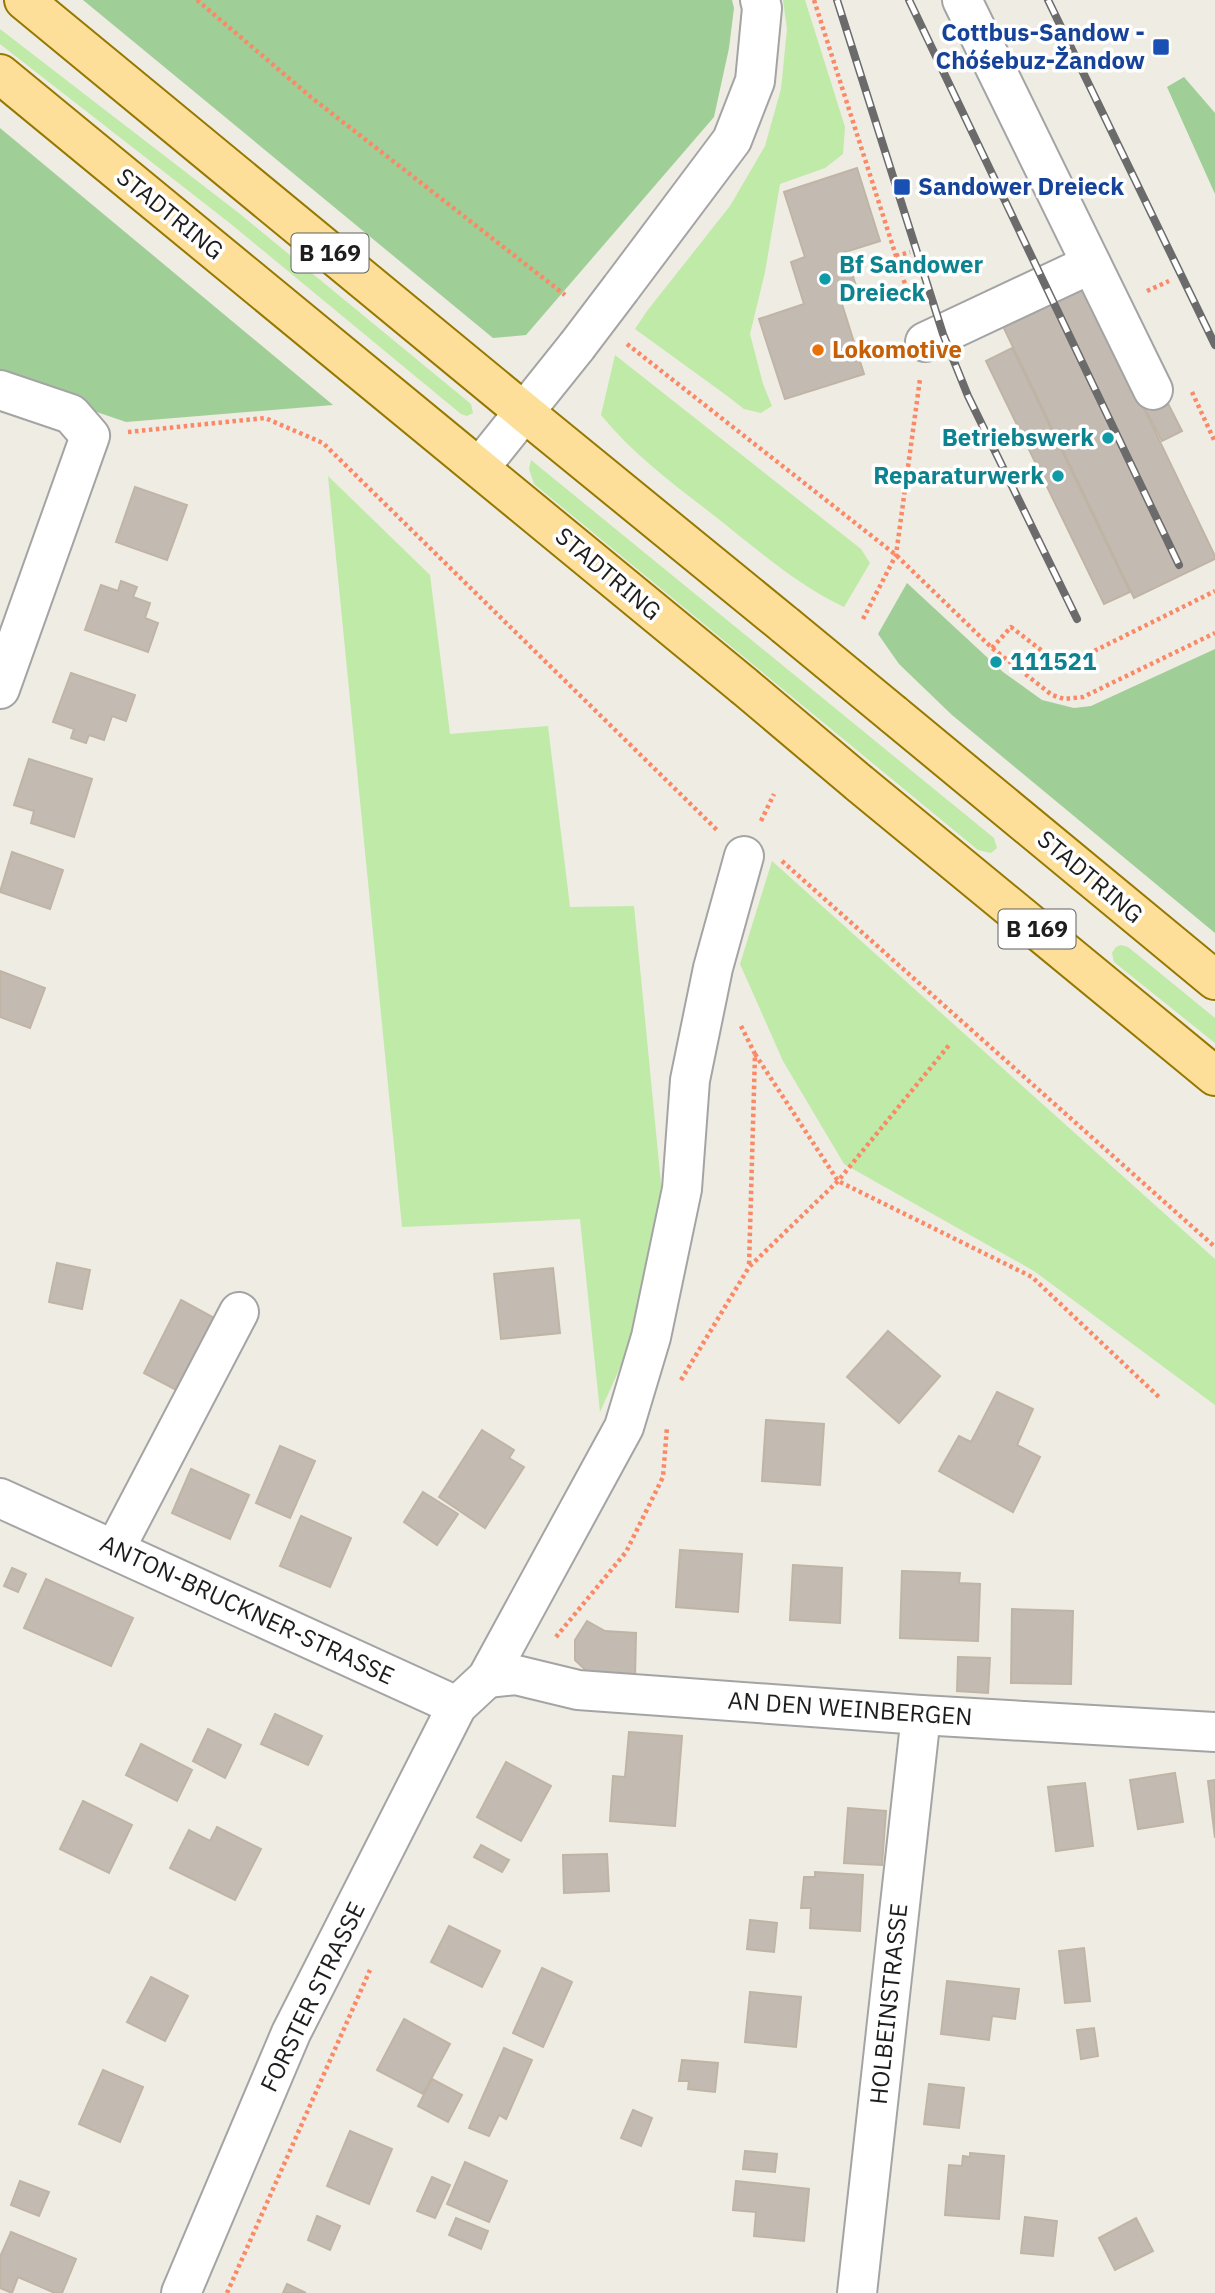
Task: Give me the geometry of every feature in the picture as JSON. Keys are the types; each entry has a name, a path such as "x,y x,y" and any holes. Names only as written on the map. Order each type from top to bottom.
{"main road":[{"name":"STADTRING","path":"24,0 894,713 1215,980"},
{"name":"STADTRING","path":"0,74 480,467 1215,1076"}],"street":[{"path":"480,467 577,346 732,140 755,81 762,8 760,0"},
{"path":"962,0 1153,390"},
{"path":"925,342 1091,264"},
{"path":"0,390 71,414 90,436 0,689"},
{"path":"457,1706 487,1678 624,1427 651,1338 681,1189 690,1080 712,968 759,855"},
{"path":"115,1549 239,1312"},
{"name":"ANTON-BRUCKNER-STRASSE","path":"0,1498 457,1706"},
{"name":"AN DEN WEINBERGEN","path":"487,1678 516,1675 578,1690 921,1715 1215,1732"},
{"name":"FORSTER STRASSE","path":"181,2293 291,2033 457,1706"},
{"name":"HOLBEINSTRASSE","path":"857,2293 921,1715"}],"path":[{"path":"198,0 312,98 565,295"},
{"path":"814,0 925,342 896,555 863,619"},
{"path":"896,256 910,252"},
{"path":"625,342 896,555 992,648 1052,695 1073,699 1083,697 1215,633"},
{"path":"90,436 265,418 323,443 759,855 1215,1247"},
{"path":"992,648 1011,626 1054,660 1070,663 1215,591"},
{"path":"712,968 755,1054 838,1181 1032,1277 1161,1399"},
{"path":"749,1267 755,1054"}],"green space":[{"path":"83,0 732,0 734,8 729,48 714,117 526,335 493,338"},
{"path":"783,0 805,0 845,127 843,154 825,168 780,184 765,272 750,334 763,384 772,406 761,413 744,409 635,329 730,206 765,146 781,89 787,29"},
{"path":"0,29 240,214 471,404 473,413 467,416 461,414 231,224 0,44"},
{"path":"1184,77 1215,113 1215,194 1167,87"},
{"path":"0,128 333,405 126,422 0,379"},
{"path":"615,355 861,549 870,563 844,607 811,589 765,556 658,471 614,430 601,415"},
{"path":"531,460 994,838 997,848 991,853 978,850 534,484 529,469"},
{"path":"328,476 430,575 450,734 548,726 570,907 634,906 662,1194 637,1330 600,1412 580,1219 402,1227"},
{"path":"907,583 1003,672 1042,700 1074,708 1091,706 1215,649 1215,933 952,715 899,664 878,634"},
{"path":"772,861 1215,1259 1215,1405 1034,1271 844,1164 783,1061 740,964"},
{"path":"1121,945 1128,947 1215,1018 1215,1043 1114,962 1112,953"}],"building":[{"name":"Bf Sandower Dreieck","path":"857,168 880,241 845,252 859,295 841,301 864,374 785,399 759,319 804,304 791,262 805,257 784,192"},
{"name":"Betriebswerk","path":"1082,280 1215,556 1215,559 1134,598 1000,320"},
{"name":"Reparaturwerk","path":"1012,348 1130,592 1104,604 986,361"},
{"path":"1160,388 1182,431 1162,441 1140,399"},
{"path":"135,487 187,505 167,560 116,542"},
{"path":"121,581 137,587 133,597 150,603 145,618 158,623 148,652 85,630 101,585 118,591"},
{"path":"71,673 135,695 126,721 112,716 104,740 89,735 86,743 71,738 74,729 53,722"},
{"path":"29,759 92,779 74,837 31,823 34,811 14,805"},
{"path":"12,852 63,870 50,909 0,892"},
{"path":"0,971 45,988 30,1028 0,1017"},
{"path":"57,1263 90,1270 82,1309 49,1302"},
{"path":"553,1268 560,1333 501,1339 494,1274"},
{"path":"181,1300 216,1319 178,1391 144,1373"},
{"path":"888,1331 940,1376 899,1423 847,1377"},
{"path":"997,1392 1033,1409 1017,1445 1040,1457 1013,1512 939,1471 959,1436 971,1442"},
{"path":"766,1420 824,1424 820,1485 762,1481"},
{"path":"482,1430 514,1450 509,1458 524,1467 485,1528 439,1497"},
{"path":"280,1446 315,1461 290,1518 256,1503"},
{"path":"191,1469 249,1495 230,1539 172,1513"},
{"path":"423,1492 458,1514 437,1545 404,1522"},
{"path":"301,1516 351,1538 330,1587 280,1566"},
{"path":"680,1550 742,1554 738,1612 676,1607"},
{"path":"793,1565 842,1568 840,1623 790,1620"},
{"path":"12,1568 26,1574 18,1592 4,1586"},
{"path":"902,1571 960,1573 959,1583 980,1584 978,1641 900,1638"},
{"path":"46,1579 133,1618 111,1666 24,1628"},
{"path":"1012,1609 1073,1611 1071,1684 1011,1683"},
{"path":"587,1621 605,1631 636,1633 635,1678 593,1677 575,1660 575,1640"},
{"path":"958,1657 990,1658 988,1693 957,1691"},
{"path":"275,1714 322,1736 308,1765 261,1744"},
{"path":"208,1729 241,1745 225,1778 193,1761"},
{"path":"629,1732 682,1736 675,1826 610,1821 613,1776 625,1777"},
{"path":"141,1744 192,1770 177,1801 126,1775"},
{"path":"506,1762 551,1786 521,1841 477,1817"},
{"path":"1175,1773 1183,1822 1138,1829 1130,1780"},
{"path":"1215,1780 1215,1838 1208,1781"},
{"path":"1085,1783 1093,1846 1056,1851 1048,1787"},
{"path":"83,1801 132,1825 109,1873 60,1849"},
{"path":"848,1808 886,1811 882,1865 844,1863"},
{"path":"217,1827 261,1849 235,1900 170,1868 189,1830 210,1841"},
{"path":"481,1845 509,1860 502,1872 474,1857"},
{"path":"607,1854 609,1891 564,1893 563,1855"},
{"path":"815,1872 863,1875 860,1931 810,1928 811,1908 801,1908 804,1877 815,1877"},
{"path":"750,1920 777,1923 774,1952 747,1949"},
{"path":"449,1926 500,1951 482,1987 431,1962"},
{"path":"1084,1948 1090,2001 1065,2003 1059,1951"},
{"path":"542,1968 572,1982 543,2047 513,2033"},
{"path":"151,1977 188,1996 165,2041 127,2022"},
{"path":"947,1981 1019,1989 1015,2019 992,2016 989,2040 941,2034"},
{"path":"750,1992 801,1997 796,2047 745,2042"},
{"path":"404,2019 450,2044 423,2094 377,2070"},
{"path":"1094,2028 1098,2056 1081,2059 1077,2030"},
{"path":"504,2048 532,2060 506,2119 499,2115 489,2136 469,2128"},
{"path":"682,2060 718,2063 715,2092 688,2089 689,2081 679,2081"},
{"path":"103,2070 143,2087 120,2142 79,2124"},
{"path":"432,2079 462,2095 448,2122 418,2106"},
{"path":"929,2084 964,2088 959,2128 924,2124"},
{"path":"633,2110 652,2118 641,2146 621,2138"},
{"path":"350,2131 392,2149 369,2204 327,2186"},
{"path":"745,2151 777,2154 775,2172 743,2169"},
{"path":"970,2153 1004,2156 999,2219 945,2215 949,2165 962,2166 963,2156 970,2157"},
{"path":"465,2162 507,2181 489,2222 447,2204"},
{"path":"432,2177 450,2185 435,2218 417,2211"},
{"path":"20,2181 49,2192 39,2216 11,2205"},
{"path":"736,2181 809,2189 804,2241 754,2236 756,2212 733,2210"},
{"path":"317,2216 340,2226 330,2250 308,2240"},
{"path":"1025,2217 1057,2221 1053,2256 1021,2253"},
{"path":"456,2218 488,2231 481,2249 449,2235"},
{"path":"1136,2218 1153,2251 1115,2270 1099,2238"},
{"path":"11,2232 76,2259 62,2293 55,2293 18,2277 12,2293 0,2288 0,2257"},
{"path":"287,2284 306,2293 283,2293"}],"railway":[{"path":"837,0 943,334 968,396 1077,619"},
{"path":"909,0 1179,565"},
{"path":"1048,0 1215,345"}],"place":[{"name":"Cottbus-Sandow - Chóśebuz-Žandow","path":"1161,47"},
{"name":"Sandower Dreieck","path":"902,187"},
{"name":"Bf Sandower Dreieck","path":"825,279"},
{"name":"Lokomotive","path":"818,350"},
{"name":"Betriebswerk","path":"1108,438"},
{"name":"Reparaturwerk","path":"1058,476"},
{"name":"111521","path":"996,662"}]}
